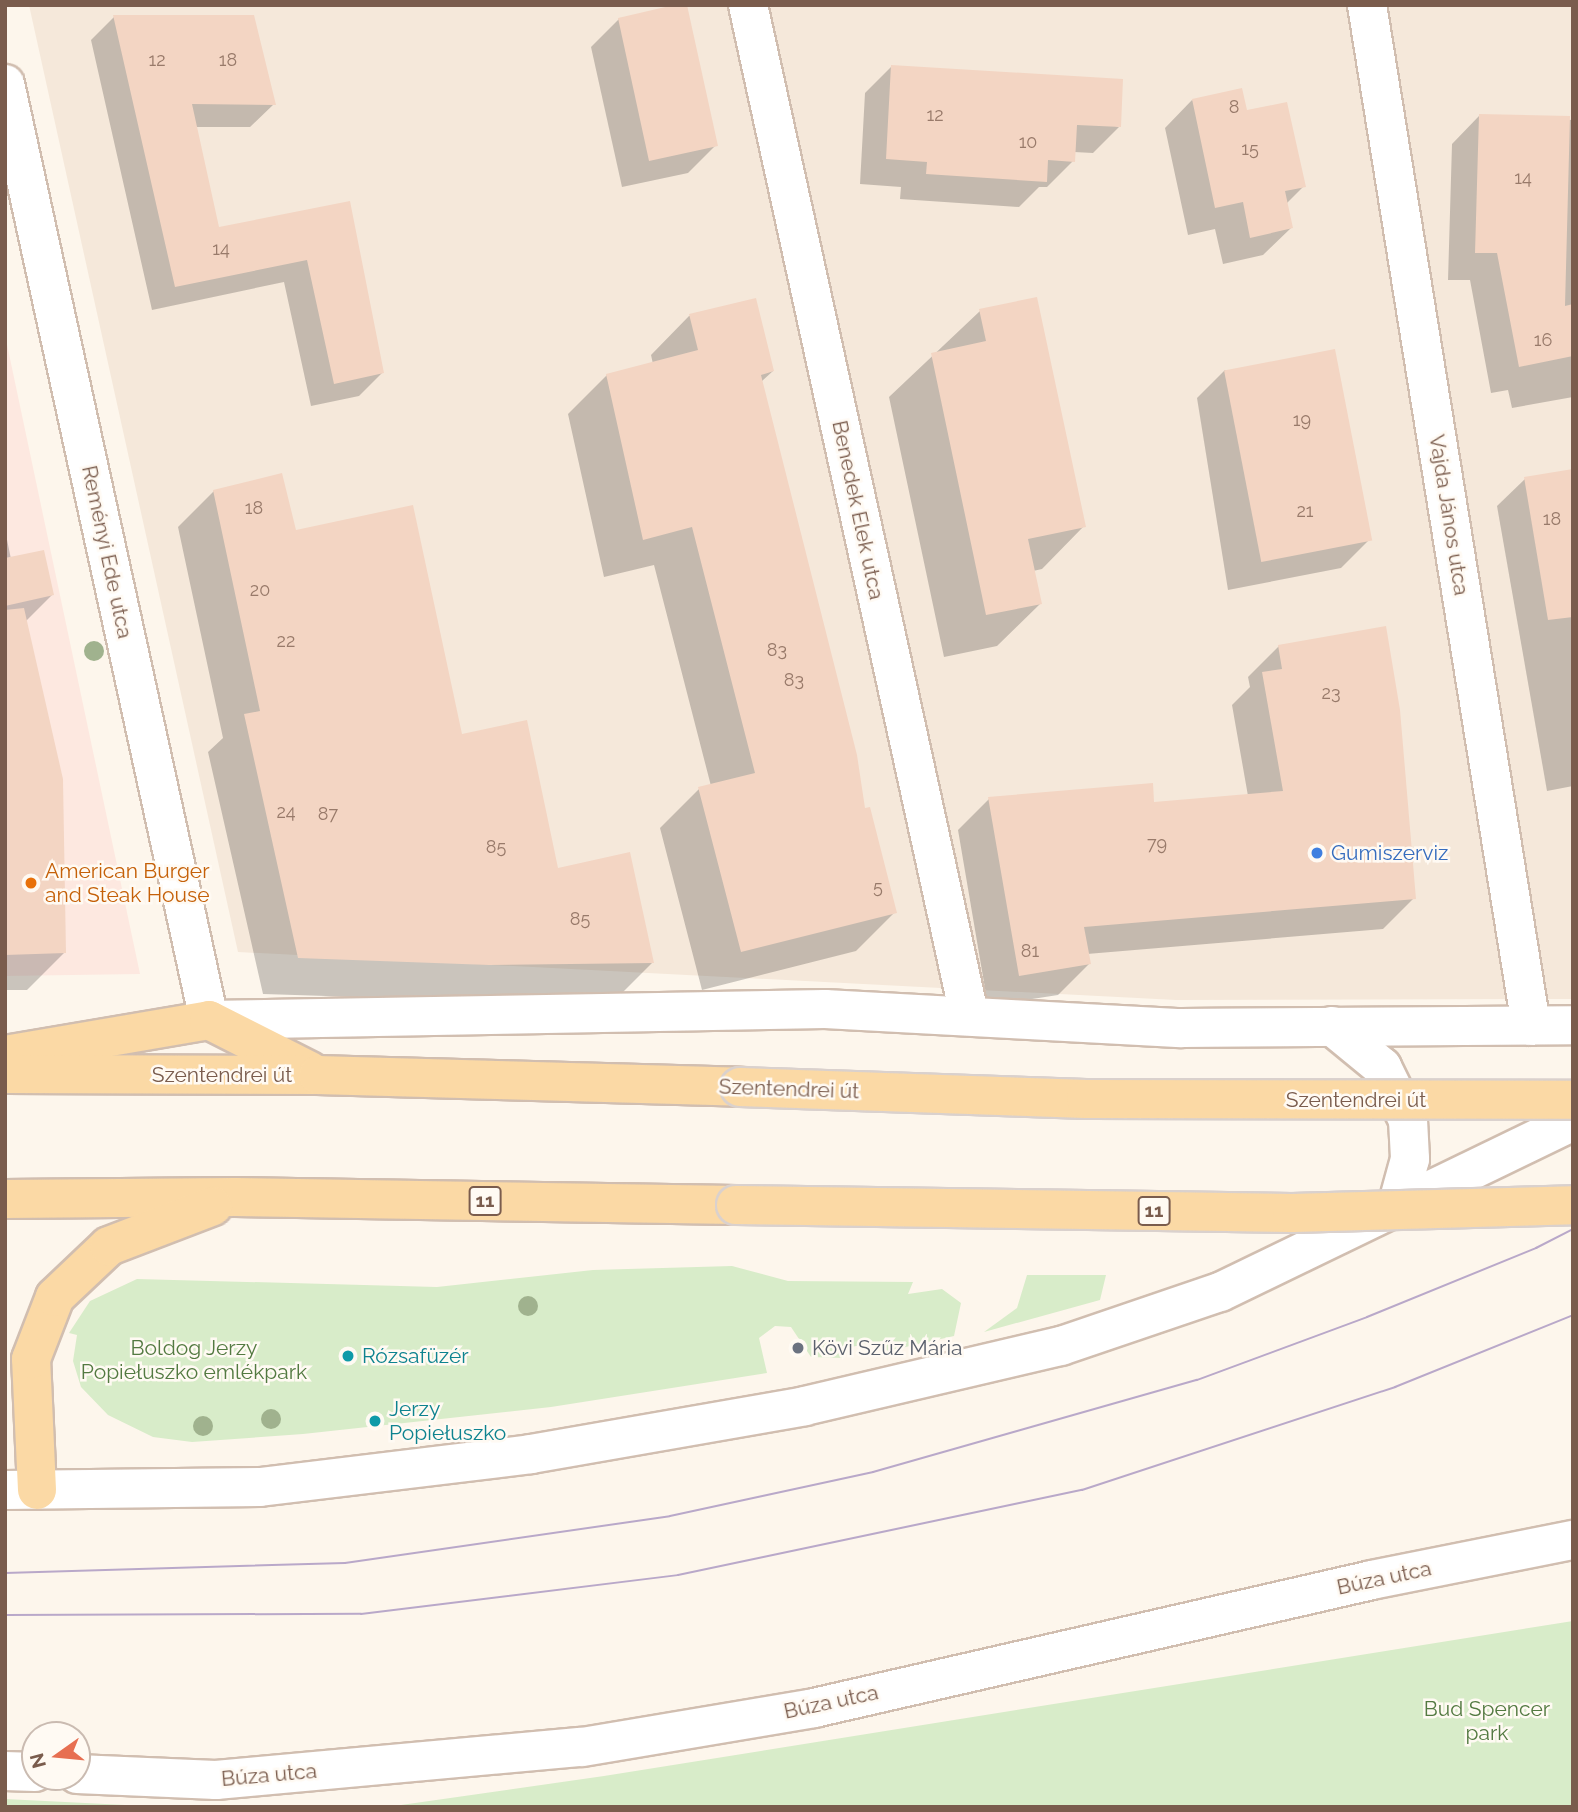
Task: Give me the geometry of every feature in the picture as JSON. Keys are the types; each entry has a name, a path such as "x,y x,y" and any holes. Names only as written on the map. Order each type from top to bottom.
{"main road":[{"path":"5,1055 209,1020 318,1075"},
{"name":"Szentendrei út","path":"5,1074 318,1075 1086,1099 1573,1100"},
{"path":"21,1490 31,1359 55,1297 109,1246 235,1198"},
{"name":"11","path":"5,1199 235,1198 1292,1213 1573,1205"}],"street":[{"name":"Benedek Elek utca","path":"748,5 969,1014"},
{"name":"Vajda János utca","path":"1367,5 1531,1026"},
{"name":"Reményi Ede utca","path":"5,84 209,1020"},
{"path":"209,1020 798,1009 969,1014 1181,1028 1573,1025"},
{"path":"1332,1026 1382,1067 1408,1120 1410,1159 1398,1203"},
{"path":"21,1490 260,1487 531,1454 805,1406 1061,1346 1220,1292 1398,1203 1573,1121"},
{"name":"Búza utca","path":"91,1775 216,1780 582,1747 814,1708 1373,1580 1573,1540"}],"shaded area":[{"path":"29,5 1573,5 1573,999 1176,1000 238,952"},
{"path":"5,335 140,974 5,976"}],"green space":[{"name":"Boldog Jerzy Popiełuszko emlékpark","path":"732,1266 788,1281 913,1282 908,1294 942,1289 961,1303 954,1336 888,1351 876,1342 851,1347 843,1358 811,1357 791,1327 775,1326 759,1338 767,1373 551,1407 303,1434 192,1442 153,1437 108,1415 81,1387 73,1361 77,1335 69,1333 90,1301 137,1279 437,1287 593,1270"},
{"path":"1027,1275 1106,1275 1100,1300 984,1332 1017,1308"},
{"name":"Bud Spencer park","path":"1573,1621 1573,1807 387,1807 604,1776"},
{"path":"5,1799 165,1807 5,1807"}],"building":[{"path":"674,5 687,5 718,146 649,161 618,18"},
{"path":"113,15 254,15 276,105 192,104 219,227 350,201 384,373 334,384 307,260 175,287"},
{"path":"891,65 1123,79 1121,127 1077,125 1075,162 1048,160 1047,182 926,174 927,162 886,159"},
{"path":"1242,88 1247,110 1287,102 1306,187 1285,191 1293,228 1250,238 1243,202 1215,208 1192,99"},
{"path":"1479,114 1570,116 1565,306 1573,304 1573,356 1519,367 1497,253 1475,253"},
{"path":"1037,297 1086,527 1028,539 1042,604 986,615 931,353 986,341 979,309"},
{"path":"756,298 774,371 761,375 857,755 865,808 870,807 897,913 741,952 698,787 755,773 692,527 643,540 606,374 698,350 689,314"},
{"path":"1335,349 1372,540 1261,562 1224,371"},
{"path":"1573,469 1573,617 1548,620 1524,477"},
{"path":"282,473 296,530 413,505 462,734 527,720 558,868 630,852 654,963 489,965 298,958 244,714 260,711 213,490"},
{"path":"44,550 54,595 5,606 5,558"},
{"path":"24,608 63,779 66,953 5,955 5,610"},
{"path":"1386,626 1400,710 1416,899 1084,927 1091,964 1019,976 988,797 1153,783 1154,802 1283,791 1262,672 1282,669 1278,645"}],"tram line":[{"path":"5,1573 345,1563 670,1516 873,1472 1197,1380 1367,1317 1536,1248 1573,1229"},
{"path":"5,1615 361,1614 678,1575 1082,1490 1395,1387 1573,1315"}],"place":[{"name":"Gumiszerviz","path":"1317,853"},
{"name":"American Burger and Steak House","path":"31,883"},
{"name":"Kövi Szűz Mária","path":"798,1348"},
{"name":"Rózsafüzér","path":"348,1356"},
{"name":"Jerzy Popiełuszko","path":"375,1421"}]}
